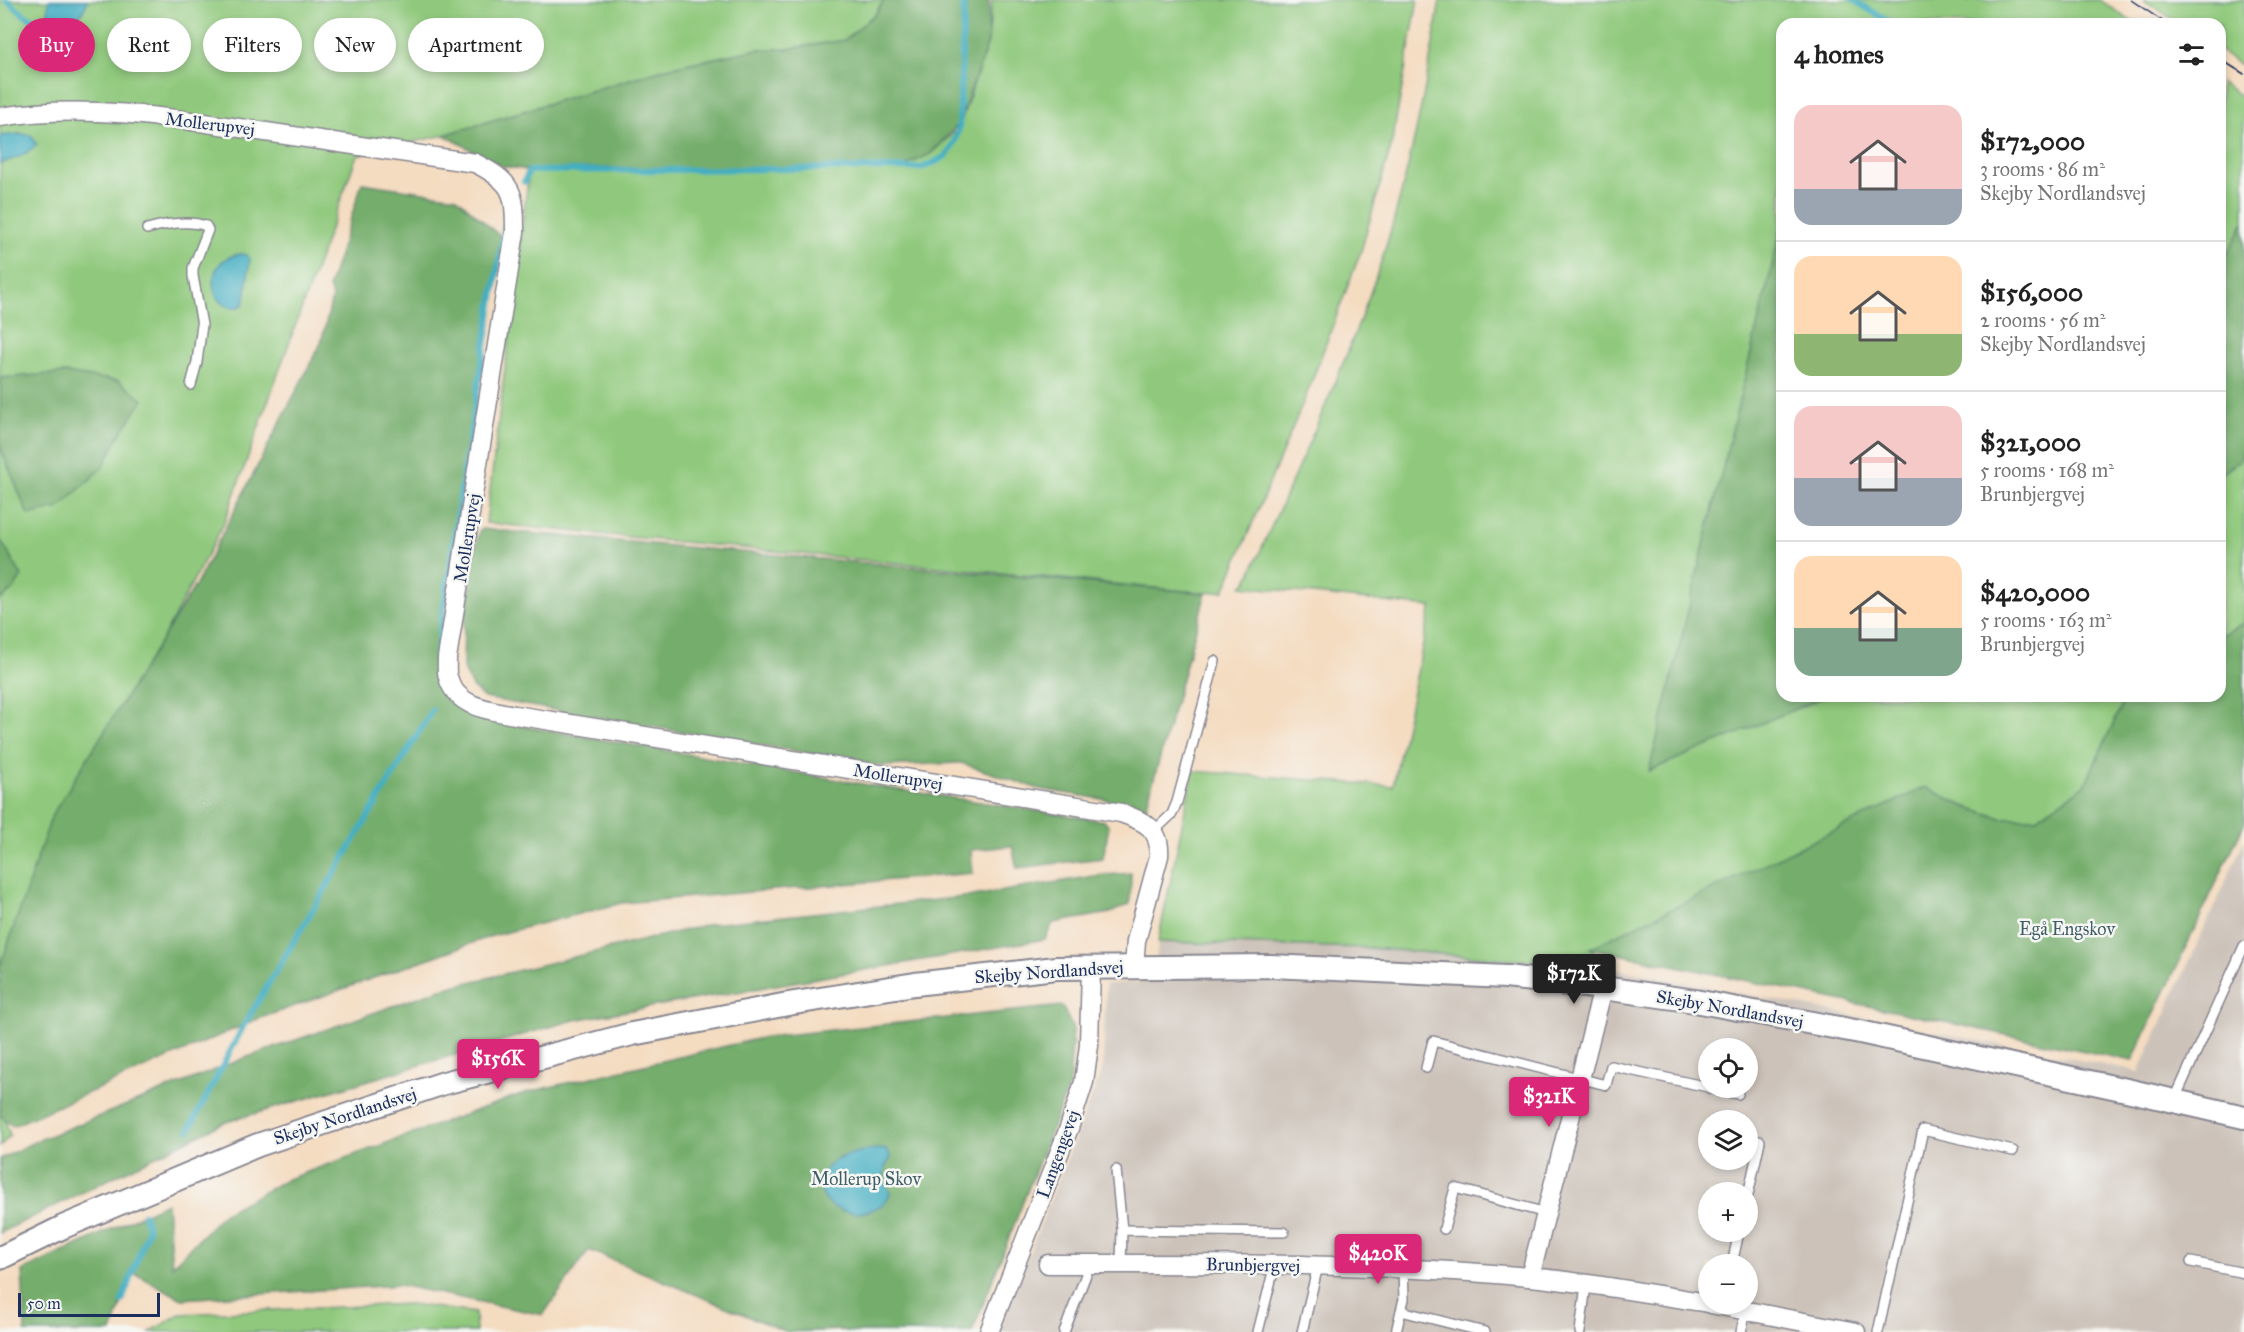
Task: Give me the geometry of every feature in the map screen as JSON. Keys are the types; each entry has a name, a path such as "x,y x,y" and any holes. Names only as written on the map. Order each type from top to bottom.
{"street":[{"name":"Mollerupvej","path":"0,117 55,111 109,112 206,123 475,164 493,172 509,186 515,208 515,232 447,658 447,677 457,696 476,707 1121,813 1143,821 1154,831"},
{"path":"1134,966 1136,941 1159,856 1160,845 1154,831"},
{"name":"Skejby Nordlandsvej","path":"0,1258 63,1227 258,1145 455,1080 632,1034 788,1004 1010,972 1090,967 1271,966 1506,977 1603,988 1695,1001 1860,1032 2131,1090 2244,1117"},
{"name":"Langengevej","path":"989,1332 1061,1150 1083,1082 1090,1036 1090,967"},
{"path":"1530,1277 1603,988"},
{"name":"Brunbjergvej","path":"1048,1264 1275,1264 1403,1268 1530,1277 1698,1301"},
{"name":"Brunbjergvej","path":"1758,1312 1856,1332"}],"lane":[{"path":"147,229 184,223 206,226 208,230 193,276 202,325 191,385"},
{"path":"1154,831 1172,814 1177,802 1215,661"},
{"path":"2174,1101 2244,946"},
{"path":"1426,1068 1433,1041 1606,1085 1611,1066 1698,1086"},
{"path":"1878,1332 1923,1130 2013,1151"},
{"path":"1751,1182 1760,1141"},
{"path":"1116,1170 1122,1230 1121,1264"},
{"path":"1444,1229 1455,1188 1546,1213"},
{"path":"1122,1230 1284,1232"},
{"path":"2191,1262 2244,1273"},
{"path":"1064,1332 1089,1264"},
{"path":"1258,1332 1275,1264"},
{"path":"1302,1332 1318,1266"},
{"path":"1396,1332 1404,1299 1403,1268"},
{"path":"1580,1332 1586,1285"},
{"path":"1401,1311 1485,1332"},
{"path":"1741,1332 1745,1314"}],"shaded area":[{"path":"2244,841 2244,1332 998,1332 1103,1068 1106,984 1154,981 1158,942 1368,948 1607,967 2139,1072"}],"green space":[{"path":"0,0 884,0 876,13 845,40 787,49 759,49 667,68 444,135 357,155 224,523 81,792 0,974"},
{"path":"884,0 989,0 988,42 959,124 930,154 901,168 593,168 534,171 501,166 444,135 667,68 759,49 787,49 845,40 876,13"},
{"path":"992,0 1418,0 1391,147 1361,251 1308,391 1224,591 1206,593 486,523 529,171 901,168 930,154 959,128 988,42"},
{"path":"1440,0 2100,0 2126,18 1776,18 1776,250 1650,770 1812,702 2123,702 2085,785 2036,818 2001,818 1964,806 1591,948 1607,967 1368,948 1158,942 1193,771 1393,786 1431,607 1242,586 1247,581 1320,419 1354,337 1384,253 1402,191"},
{"path":"2144,0 2244,0 2244,67 2226,55 2226,18 2171,18"},
{"path":"2226,86 2244,98 2244,222 2226,256"},
{"path":"362,183 456,197 501,237 442,623 441,672 454,700 474,718 881,787 1105,821 1109,826 1103,858 1017,868 1012,846 971,850 973,873 622,903 492,936 255,1020 13,1126 0,1115 0,967 52,815 197,583 321,343 332,298 329,286"},
{"path":"2244,222 2244,447 2239,461 2226,471 2226,256"},
{"path":"1776,250 1776,702 1812,702 1649,771"},
{"path":"65,373 119,381 143,400 119,436 102,468 59,508 28,515 0,446 0,378"},
{"path":"2244,447 2244,623 2226,633 2226,471 2239,461"},
{"path":"482,529 1206,593 1145,811 1108,800 1039,789 961,763 882,766 484,698 472,687 463,667 464,625 479,531"},
{"path":"0,539 22,576 13,590 0,600"},
{"name":"Egå Engskov","path":"2244,623 2244,824 2132,1061 1590,948 1925,787 1964,806 2000,818 2036,818 2085,785 2123,702 2226,702 2226,633"},
{"path":"1131,873 1130,904 1110,913 1053,923 1045,939 574,1020 223,1123 0,1233 0,1159 34,1142 245,1058 441,989 710,924 973,896 1094,876"},
{"name":"Mollerup Skov","path":"1062,1006 1073,1029 1069,1085 972,1332 852,1332 842,1330 786,1332 589,1250 543,1315 399,1285 182,1299 132,1272 112,1332 25,1332 22,1271 167,1203 172,1266 224,1213 288,1179 524,1093 765,1037"},
{"path":"0,1106 10,1135 0,1147"},
{"path":"410,1304 475,1313 476,1332 150,1332 180,1314"}],"water":[{"path":"49,0 88,0 83,12 76,18 51,18 48,11"},
{"path":"31,135 37,145 23,155 0,164 0,136"},
{"path":"241,254 250,259 245,299 243,305 232,307 223,304 217,297 214,276 219,266 227,258"},
{"path":"877,1149 887,1150 891,1158 884,1172 890,1193 883,1203 873,1210 847,1212 826,1200 821,1190 822,1177 831,1164 845,1156"}],"waterway":[{"path":"6,0 26,16 37,21 50,17"},
{"path":"524,182 529,171 921,168 930,165 943,158 951,150 959,128 964,0"},
{"path":"1853,0 1883,18"},
{"path":"437,653 463,476 505,226"},
{"path":"189,1130 244,1025 432,710"},
{"path":"122,1301 148,1230 144,1214"}],"tram line":[{"path":"2131,0 2158,18"},
{"path":"2226,63 2244,74"}]}
